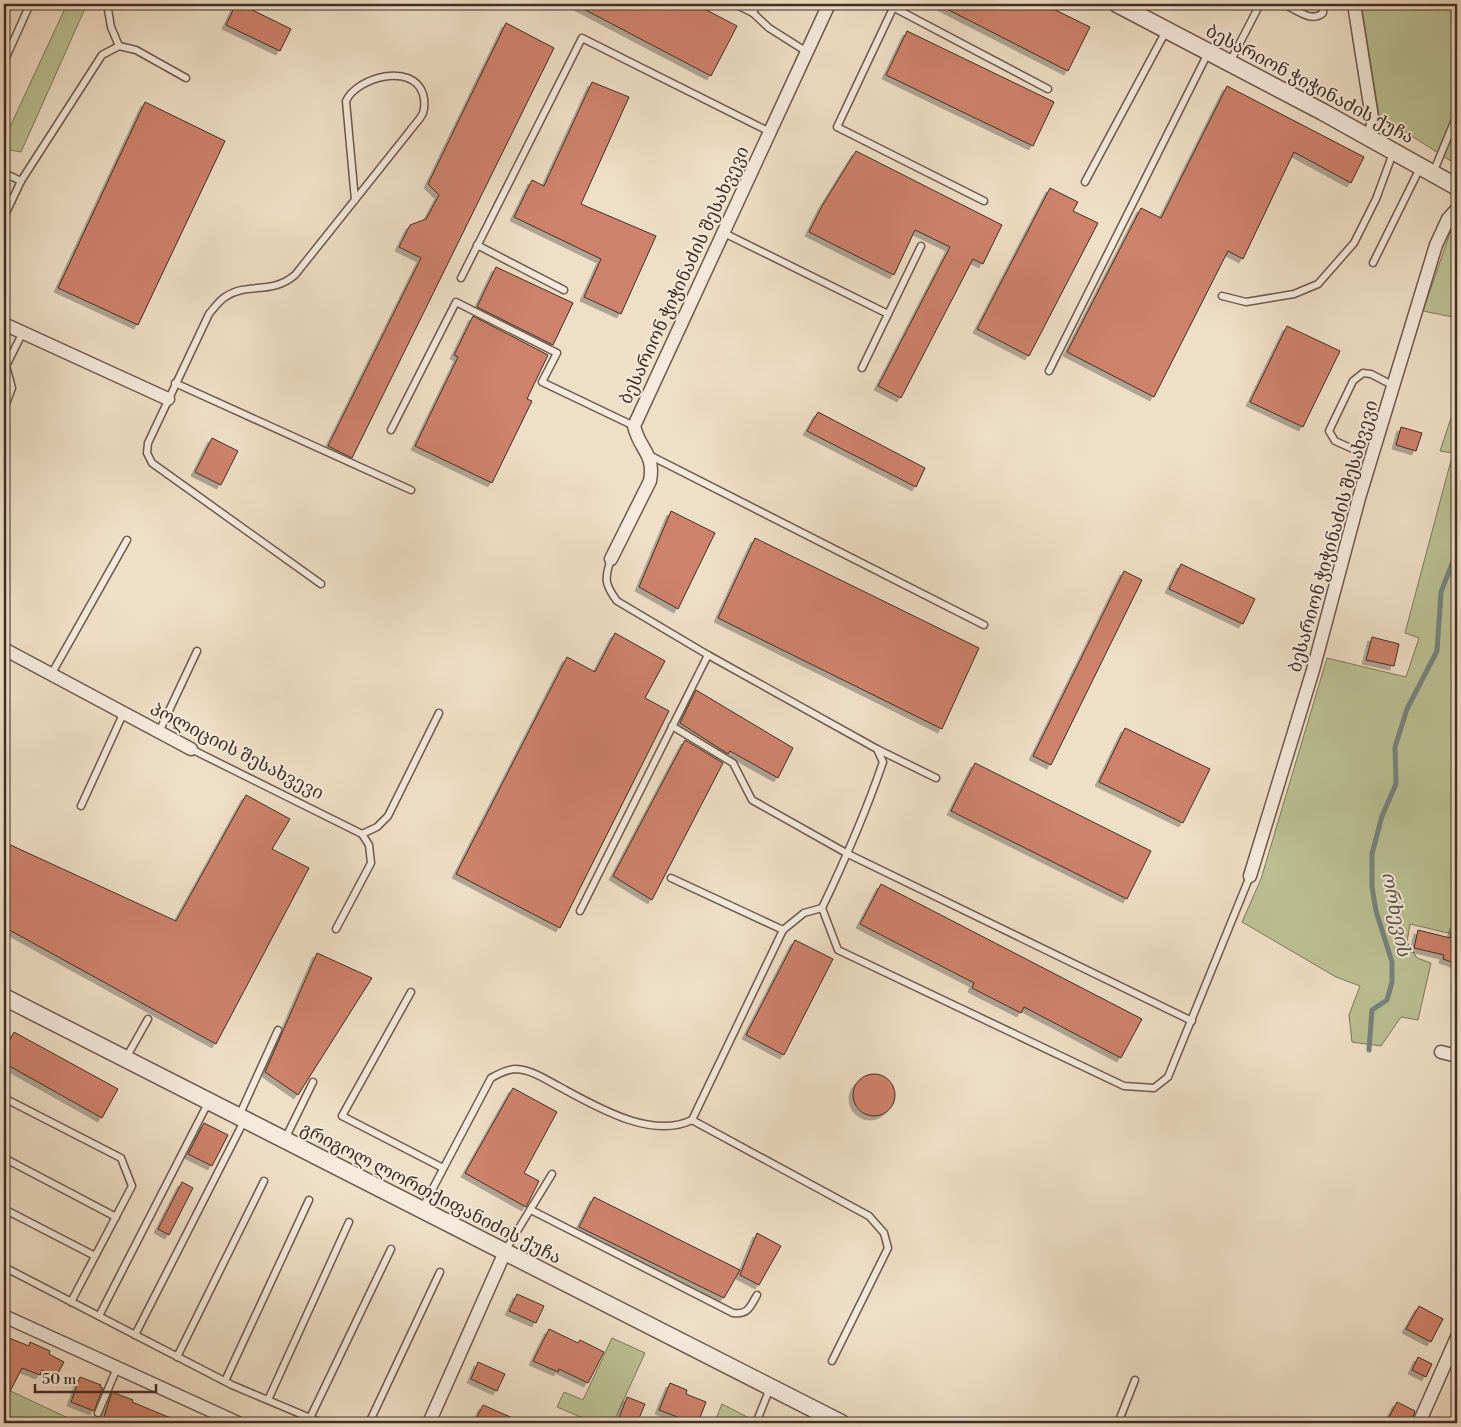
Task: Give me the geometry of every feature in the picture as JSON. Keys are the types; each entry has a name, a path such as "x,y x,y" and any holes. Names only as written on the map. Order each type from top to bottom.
{"street":[{"name":"ბესარიონ ჭიჭინაძის შესახვევი","path":"650,456 643,450 634,426 829,4"},
{"name":"ბესარიონ ჭიჭინაძის ქუჩა","path":"1117,4 1457,187"},
{"path":"1354,4 1374,124 1370,139"},
{"name":"ბესარიონ ჭიჭინაძის შესახვევი","path":"1250,876 1313,670 1360,498 1436,245 1448,219 1457,209"},
{"path":"4,324 168,399"},
{"path":"611,559 650,481 652,468 650,456"},
{"name":"პოლიციის შესახვევი","path":"4,649 191,749"},
{"name":"გრიგოლ ლორთქიფანიძის ქუჩა","path":"4,997 841,1423"},
{"path":"1441,1052 1457,1056"},
{"path":"429,1423 505,1252"},
{"path":"4,1316 238,1423"},
{"path":"1419,1423 1457,1337"}],"lane":[{"path":"4,62 30,4"},
{"path":"107,4 111,27 119,46"},
{"path":"734,4 752,13 769,28 807,52"},
{"path":"752,13 757,4"},
{"path":"1229,63 1260,4"},
{"path":"1284,4 1312,18 1318,17 1323,13 1324,4"},
{"path":"984,201 836,126 892,5 1048,89"},
{"path":"1085,182 1166,30"},
{"path":"461,278 582,38 770,132"},
{"path":"4,217 22,181 102,54 119,46 136,50 186,78"},
{"path":"1049,371 1208,52"},
{"path":"321,584 152,463 147,453 148,443 209,314 225,297 245,289 284,284 295,274 355,200 422,114 425,102 420,86 407,76 393,75 356,86 346,100 355,200"},
{"path":"1373,263 1457,115"},
{"path":"1222,296 1246,302 1294,294 1318,284 1354,243 1376,199 1394,152"},
{"path":"4,173 22,181"},
{"path":"724,233 888,314"},
{"path":"477,245 564,290"},
{"path":"862,368 921,246"},
{"path":"391,430 456,302 557,353 542,382 634,426"},
{"path":"4,409 12,388 5,366 22,332"},
{"path":"1353,449 1335,441 1329,431 1353,381 1363,373 1371,374 1394,386"},
{"path":"176,383 411,490"},
{"path":"650,456 984,625"},
{"path":"52,673 127,540"},
{"path":"611,559 606,573 607,587 618,601 708,655 877,749 936,778"},
{"path":"159,732 197,651"},
{"path":"580,911 708,655"},
{"path":"81,806 124,712"},
{"path":"336,929 371,863 369,845 362,834 377,827 388,816 439,713"},
{"path":"672,726 733,763 752,800 848,854 1192,1021"},
{"name":"პოლიციის შესახვევი","path":"191,749 362,834"},
{"path":"877,749 883,762 848,854 822,908 838,950 1124,1086 1154,1088 1168,1077 1250,876"},
{"path":"671,878 783,930"},
{"path":"422,1210 491,1078 500,1073 514,1069 531,1072 608,1113 661,1127 675,1126 692,1120 783,930 804,913 822,908"},
{"path":"411,992 342,1116 443,1168"},
{"path":"125,1059 148,1019"},
{"path":"135,1335 242,1118 278,1030"},
{"path":"285,1140 313,1082"},
{"path":"4,1098 121,1158 132,1186 71,1302"},
{"path":"99,1316 209,1102"},
{"path":"692,1120 869,1216 884,1233 888,1248 832,1361"},
{"path":"4,1158 116,1217"},
{"path":"505,1252 552,1174"},
{"path":"177,1357 264,1182"},
{"path":"224,1381 309,1200"},
{"path":"4,1209 95,1256"},
{"path":"531,1210 733,1314 741,1314 748,1311 757,1295"},
{"path":"268,1400 349,1222"},
{"path":"310,1418 392,1249"},
{"path":"4,1267 224,1381 322,1423"},
{"path":"369,1423 440,1272"},
{"path":"98,1413 117,1368"},
{"path":"1118,1423 1135,1380"},
{"path":"756,1423 770,1388"}],"green space":[{"path":"67,4 87,4 21,152 4,149 4,127 9,129"},
{"path":"1361,4 1457,4 1457,165 1379,115"},
{"path":"1457,225 1457,318 1423,311 1452,227"},
{"path":"1457,400 1457,935 1410,924 1407,942 1417,958 1431,963 1418,1020 1401,1017 1381,1046 1352,1042 1349,1015 1360,986 1336,977 1242,922 1261,879 1327,658 1406,677 1419,638 1405,633 1453,453 1440,451"},
{"path":"612,1338 645,1353 613,1423 581,1423 583,1418 557,1407 564,1392 583,1400"},
{"path":"4,1388 79,1423 4,1423"},
{"path":"722,1404 759,1423 714,1423"}],"building":[{"path":"236,4 240,4 291,29 280,51 226,25"},
{"path":"574,4 695,4 737,26 711,76"},
{"path":"937,4 1043,4 1090,27 1068,71"},
{"path":"506,23 554,48 352,458 328,446 421,258 399,247 410,225 426,219 439,195 428,184"},
{"path":"907,31 1054,102 1033,146 886,75"},
{"path":"592,82 629,97 581,204 656,236 621,314 584,297 601,259 514,217 532,180 544,186"},
{"path":"1227,86 1364,157 1351,183 1294,152 1243,259 1228,251 1154,397 1067,352 1141,208 1161,218"},
{"path":"145,102 225,141 138,325 58,288"},
{"path":"856,151 1002,225 983,264 973,259 901,398 878,386 950,247 915,230 894,275 809,232 822,206"},
{"path":"1050,188 1078,202 1073,211 1098,223 1029,356 977,329"},
{"path":"496,267 573,303 553,345 477,307"},
{"path":"473,316 548,355 527,399 532,401 492,483 415,446 458,357 454,355"},
{"path":"1287,326 1340,351 1303,427 1250,402"},
{"path":"818,412 925,468 916,487 807,431"},
{"path":"1401,427 1422,433 1416,451 1396,445"},
{"path":"212,438 238,451 221,485 195,472"},
{"path":"671,511 715,533 678,609 639,587"},
{"path":"755,538 979,648 942,729 718,618"},
{"path":"1181,564 1255,599 1243,624 1169,589"},
{"path":"1124,571 1142,580 1051,765 1033,756"},
{"path":"615,633 665,661 645,698 669,711 560,928 456,874 567,657 595,672"},
{"path":"1372,637 1399,644 1394,666 1366,660"},
{"path":"696,690 793,748 778,778 730,751 728,754 680,723"},
{"path":"1125,728 1210,769 1183,823 1099,782"},
{"path":"685,740 723,763 652,900 613,876"},
{"path":"975,763 1151,851 1127,899 951,811"},
{"path":"246,795 290,819 272,849 309,868 216,1044 4,927 4,842 176,921"},
{"path":"881,884 1142,1019 1121,1058 1024,1007 1021,1013 972,988 974,983 860,924"},
{"path":"1454,924 1457,924 1457,964 1443,959 1444,955 1414,948 1418,930 1450,938"},
{"path":"795,940 833,959 784,1055 746,1035"},
{"path":"317,953 372,978 298,1095 265,1072"},
{"path":"14,1032 118,1089 102,1118 4,1063 4,1051"},
{"path":"874,1074 889,1080 895,1095 889,1110 874,1116 859,1110 853,1095 859,1080"},
{"path":"513,1088 557,1112 524,1173 539,1181 526,1207 465,1173"},
{"path":"204,1123 228,1135 212,1166 188,1154"},
{"path":"182,1182 193,1188 169,1235 158,1229"},
{"path":"594,1197 740,1270 724,1298 579,1227"},
{"path":"757,1233 781,1246 759,1285 740,1275"},
{"path":"517,1294 544,1306 536,1323 509,1311"},
{"path":"1419,1306 1443,1319 1431,1342 1406,1329"},
{"path":"549,1329 578,1343 580,1340 604,1352 588,1383 559,1369 558,1372 533,1361"},
{"path":"4,1336 29,1346 30,1342 50,1351 49,1354 64,1362 56,1377 42,1370 40,1375 22,1368 4,1403"},
{"path":"1418,1357 1432,1364 1426,1377 1412,1370"},
{"path":"478,1362 505,1374 497,1391 471,1379"},
{"path":"80,1377 101,1385 100,1387 103,1388 94,1411 71,1402"},
{"path":"670,1383 687,1390 686,1394 706,1402 698,1423 678,1423 680,1418 659,1410"},
{"path":"112,1392 183,1423 120,1423 104,1417"},
{"path":"627,1397 645,1404 637,1423 617,1423"},
{"path":"1397,1402 1415,1411 1411,1423 1397,1423 1388,1419"},
{"path":"483,1405 524,1423 474,1423"}],"waterway":[{"name":"ორხევის","path":"1369,1050 1372,1010 1387,1000 1392,982 1392,962 1376,911 1372,887 1372,854 1382,816 1396,784 1395,747 1407,709 1437,651 1441,592 1457,551"}]}
